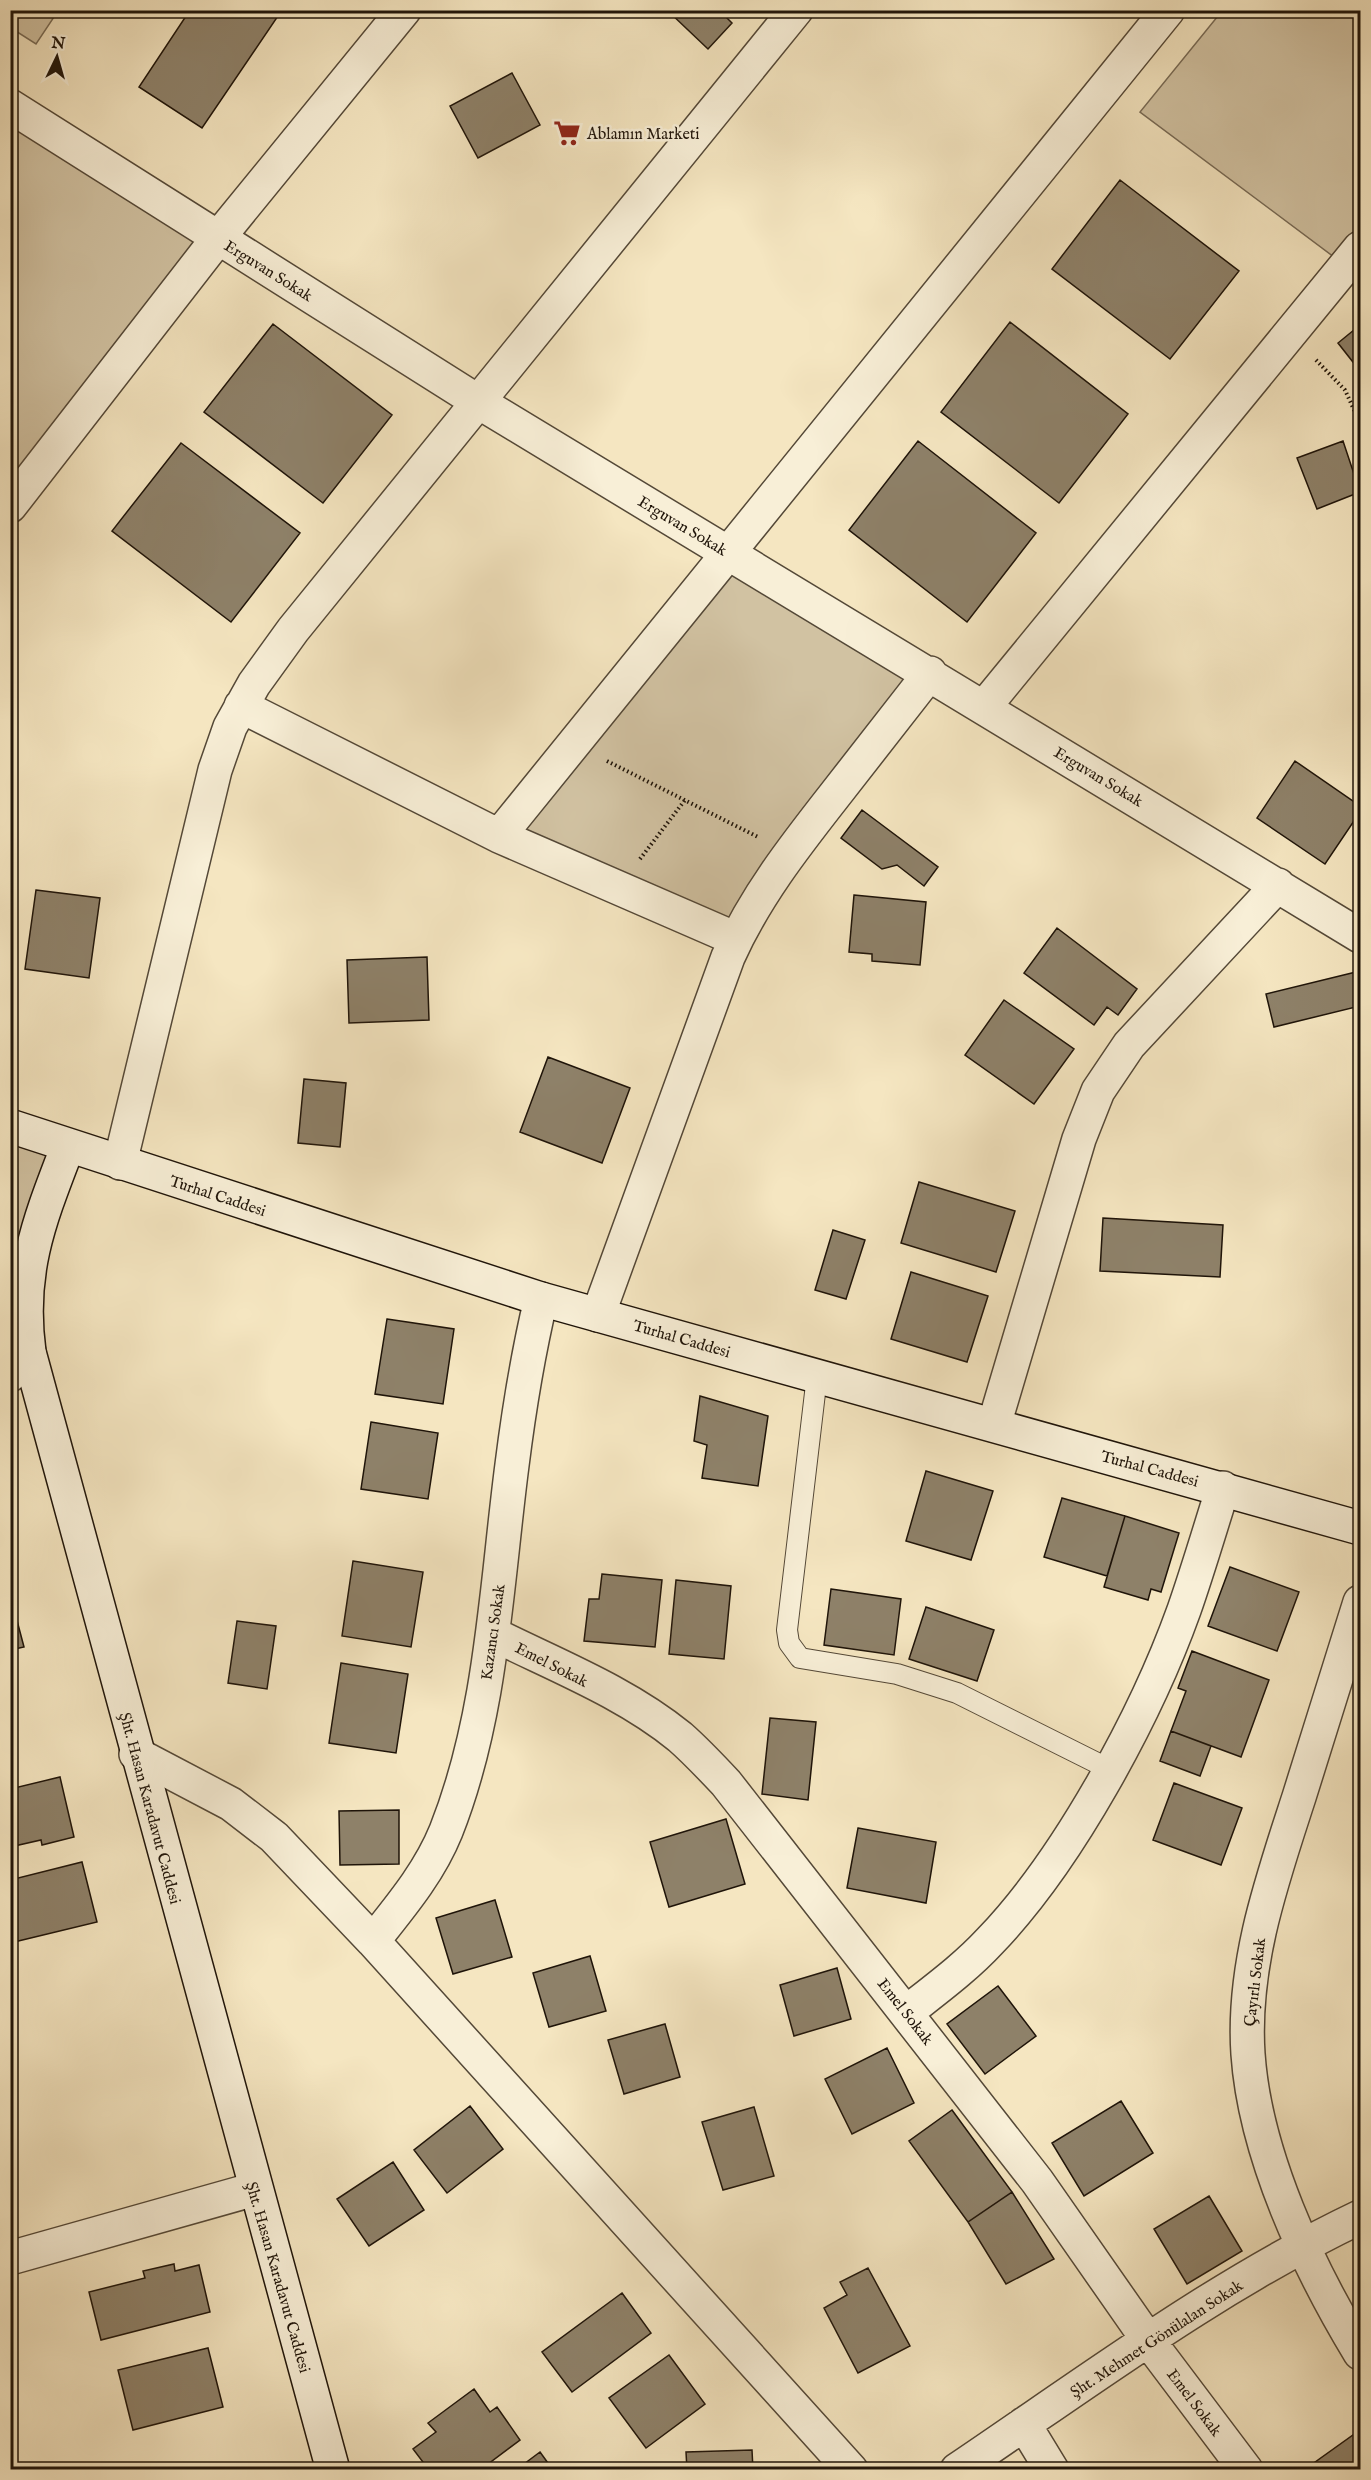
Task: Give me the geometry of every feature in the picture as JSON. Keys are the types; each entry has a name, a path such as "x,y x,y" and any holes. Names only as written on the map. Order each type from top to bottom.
{"street":[{"path":"10,506 218,238 404,10"},
{"path":"120,1163 215,770 230,727 241,706 293,630 796,10"},
{"path":"499,836 1168,10"},
{"name":"Erguvan Sokak","path":"10,106 477,401 985,706 1360,936"},
{"path":"985,706 1360,248"},
{"path":"598,1315 736,939 762,892 789,853 930,673"},
{"path":"241,706 499,836 736,939"},
{"path":"994,1425 1079,1139 1098,1091 1129,1045 1278,885"},
{"name":"Turhal Caddesi","path":"10,1126 541,1299 1360,1528"},
{"name":"Şht. Hasan Karadavut Caddesi","path":"68,1146 41,1219 27,1271 20,1363 136,1754 333,2469"},
{"name":"Kazancı Sokak","path":"373,1941 417,1884 445,1832 473,1744 493,1634 526,1363 541,1299"},
{"path":"907,2012 972,1959 992,1939 1054,1860 1109,1769 1147,1697 1184,1611 1223,1488"},
{"name":"Çayırlı Sokak","path":"1360,1602 1273,1878 1259,1933 1249,1995 1248,2052 1251,2082 1266,2149 1304,2244 1341,2320 1360,2353"},
{"name":"Emel Sokak","path":"493,1634 628,1702 687,1744 726,1783 1037,2181 1148,2340 1246,2469"},
{"path":"136,1754 231,1804 274,1837 373,1941 851,2469"},
{"path":"10,2258 255,2189"},
{"name":"Şht. Mehmet Gönülalan Sokak","path":"957,2469 1148,2340 1304,2244 1360,2217"},
{"path":"1024,2424 1052,2469"}],"lane":[{"path":"816,1376 787,1630 792,1650 800,1658 897,1674 957,1693 1109,1769"}],"path":[{"path":"1290,333 1345,390 1360,423"},
{"path":"574,744 789,853"},
{"path":"619,888 685,800"}],"shaded area":[{"path":"10,11 58,11 36,44 11,28"},
{"path":"1222,11 1360,11 1360,248 1346,266 1140,112"},
{"path":"11,106 218,238 11,506"},
{"path":"729,552 930,673 741,929 499,836"},
{"path":"11,1126 68,1146 11,1375"}],"building":[{"path":"190,10 270,10 278,16 202,128 139,87"},
{"path":"667,10 719,10 732,23 708,49"},
{"path":"512,73 540,125 478,158 450,106"},
{"path":"1120,180 1239,271 1170,359 1052,269"},
{"path":"1010,322 1128,414 1059,503 941,412"},
{"path":"273,324 392,415 323,503 204,412"},
{"path":"1360,325 1360,371 1338,343"},
{"path":"918,441 1036,533 967,622 849,530"},
{"path":"1343,441 1360,492 1317,509 1297,458"},
{"path":"181,443 300,533 231,622 112,531"},
{"path":"1295,761 1360,806 1360,812 1325,864 1257,818"},
{"path":"862,810 938,867 924,886 897,865 882,869 841,838"},
{"path":"36,890 100,898 89,978 25,969"},
{"path":"854,895 926,902 920,965 872,961 872,954 849,952"},
{"path":"1057,928 1137,989 1118,1015 1107,1007 1094,1025 1024,973"},
{"path":"427,957 429,1020 349,1023 347,960"},
{"path":"1360,971 1360,1006 1274,1027 1266,994"},
{"path":"1004,1000 1074,1049 1034,1104 965,1055"},
{"path":"548,1057 630,1088 602,1163 520,1132"},
{"path":"304,1079 346,1083 340,1147 298,1143"},
{"path":"919,1182 1015,1211 996,1272 901,1243"},
{"path":"1103,1218 1223,1225 1220,1277 1100,1271"},
{"path":"833,1230 865,1240 846,1299 815,1290"},
{"path":"911,1272 988,1296 967,1362 891,1339"},
{"path":"387,1319 454,1329 443,1404 375,1394"},
{"path":"700,1396 768,1416 758,1486 702,1478 707,1445 694,1441"},
{"path":"371,1422 438,1433 428,1499 361,1489"},
{"path":"926,1471 993,1491 971,1560 906,1541"},
{"path":"1062,1498 1125,1516 1107,1576 1044,1557"},
{"path":"1125,1516 1179,1533 1161,1592 1151,1589 1148,1600 1104,1587"},
{"path":"353,1561 423,1572 411,1647 342,1636"},
{"path":"1230,1567 1299,1592 1277,1651 1208,1626"},
{"path":"602,1574 662,1580 655,1647 584,1641 589,1599 599,1599"},
{"path":"676,1580 731,1586 724,1659 669,1654"},
{"path":"831,1589 901,1599 894,1655 824,1645"},
{"path":"10,1594 24,1647 10,1650"},
{"path":"926,1607 994,1630 977,1681 909,1659"},
{"path":"237,1621 276,1626 267,1689 228,1683"},
{"path":"1192,1651 1269,1680 1241,1757 1171,1731 1186,1691 1178,1688"},
{"path":"341,1663 408,1674 396,1753 329,1743"},
{"path":"770,1718 816,1722 808,1800 762,1794"},
{"path":"1171,1731 1211,1746 1200,1776 1160,1761"},
{"path":"60,1777 74,1837 42,1845 41,1840 10,1847 10,1789"},
{"path":"1174,1783 1242,1808 1221,1865 1153,1840"},
{"path":"399,1810 399,1864 340,1865 339,1811"},
{"path":"726,1819 745,1884 669,1907 650,1842"},
{"path":"858,1828 936,1842 926,1903 847,1888"},
{"path":"82,1862 97,1922 10,1943 10,1880"},
{"path":"495,1900 512,1957 453,1974 436,1918"},
{"path":"590,1956 606,2011 549,2027 533,1973"},
{"path":"837,1968 851,2019 794,2036 780,1985"},
{"path":"998,1986 1036,2036 985,2074 947,2024"},
{"path":"665,2024 680,2077 624,2094 608,2040"},
{"path":"887,2048 914,2103 852,2134 825,2079"},
{"path":"1121,2101 1153,2153 1084,2196 1052,2143"},
{"path":"470,2106 503,2149 447,2193 414,2150"},
{"path":"754,2107 774,2176 723,2190 702,2122"},
{"path":"952,2110 1012,2192 968,2222 909,2141"},
{"path":"393,2162 424,2210 369,2246 337,2199"},
{"path":"1012,2192 1054,2259 1006,2284 968,2222"},
{"path":"1209,2196 1242,2251 1187,2284 1154,2229"},
{"path":"174,2264 175,2271 199,2265 210,2312 101,2340 89,2292 145,2278 143,2271"},
{"path":"868,2268 910,2346 858,2373 824,2308 847,2295 840,2282"},
{"path":"622,2293 651,2333 572,2392 542,2352"},
{"path":"208,2348 223,2407 133,2430 118,2370"},
{"path":"669,2355 705,2404 646,2448 609,2398"},
{"path":"474,2389 490,2412 497,2407 520,2440 480,2470 429,2470 413,2449 436,2432 428,2423"},
{"path":"1360,2430 1360,2470 1304,2470"},
{"path":"752,2450 753,2470 687,2470 686,2452"},
{"path":"540,2452 553,2470 516,2470"}],"place":[{"name":"Ablamın Marketi","path":"567,133"}]}
